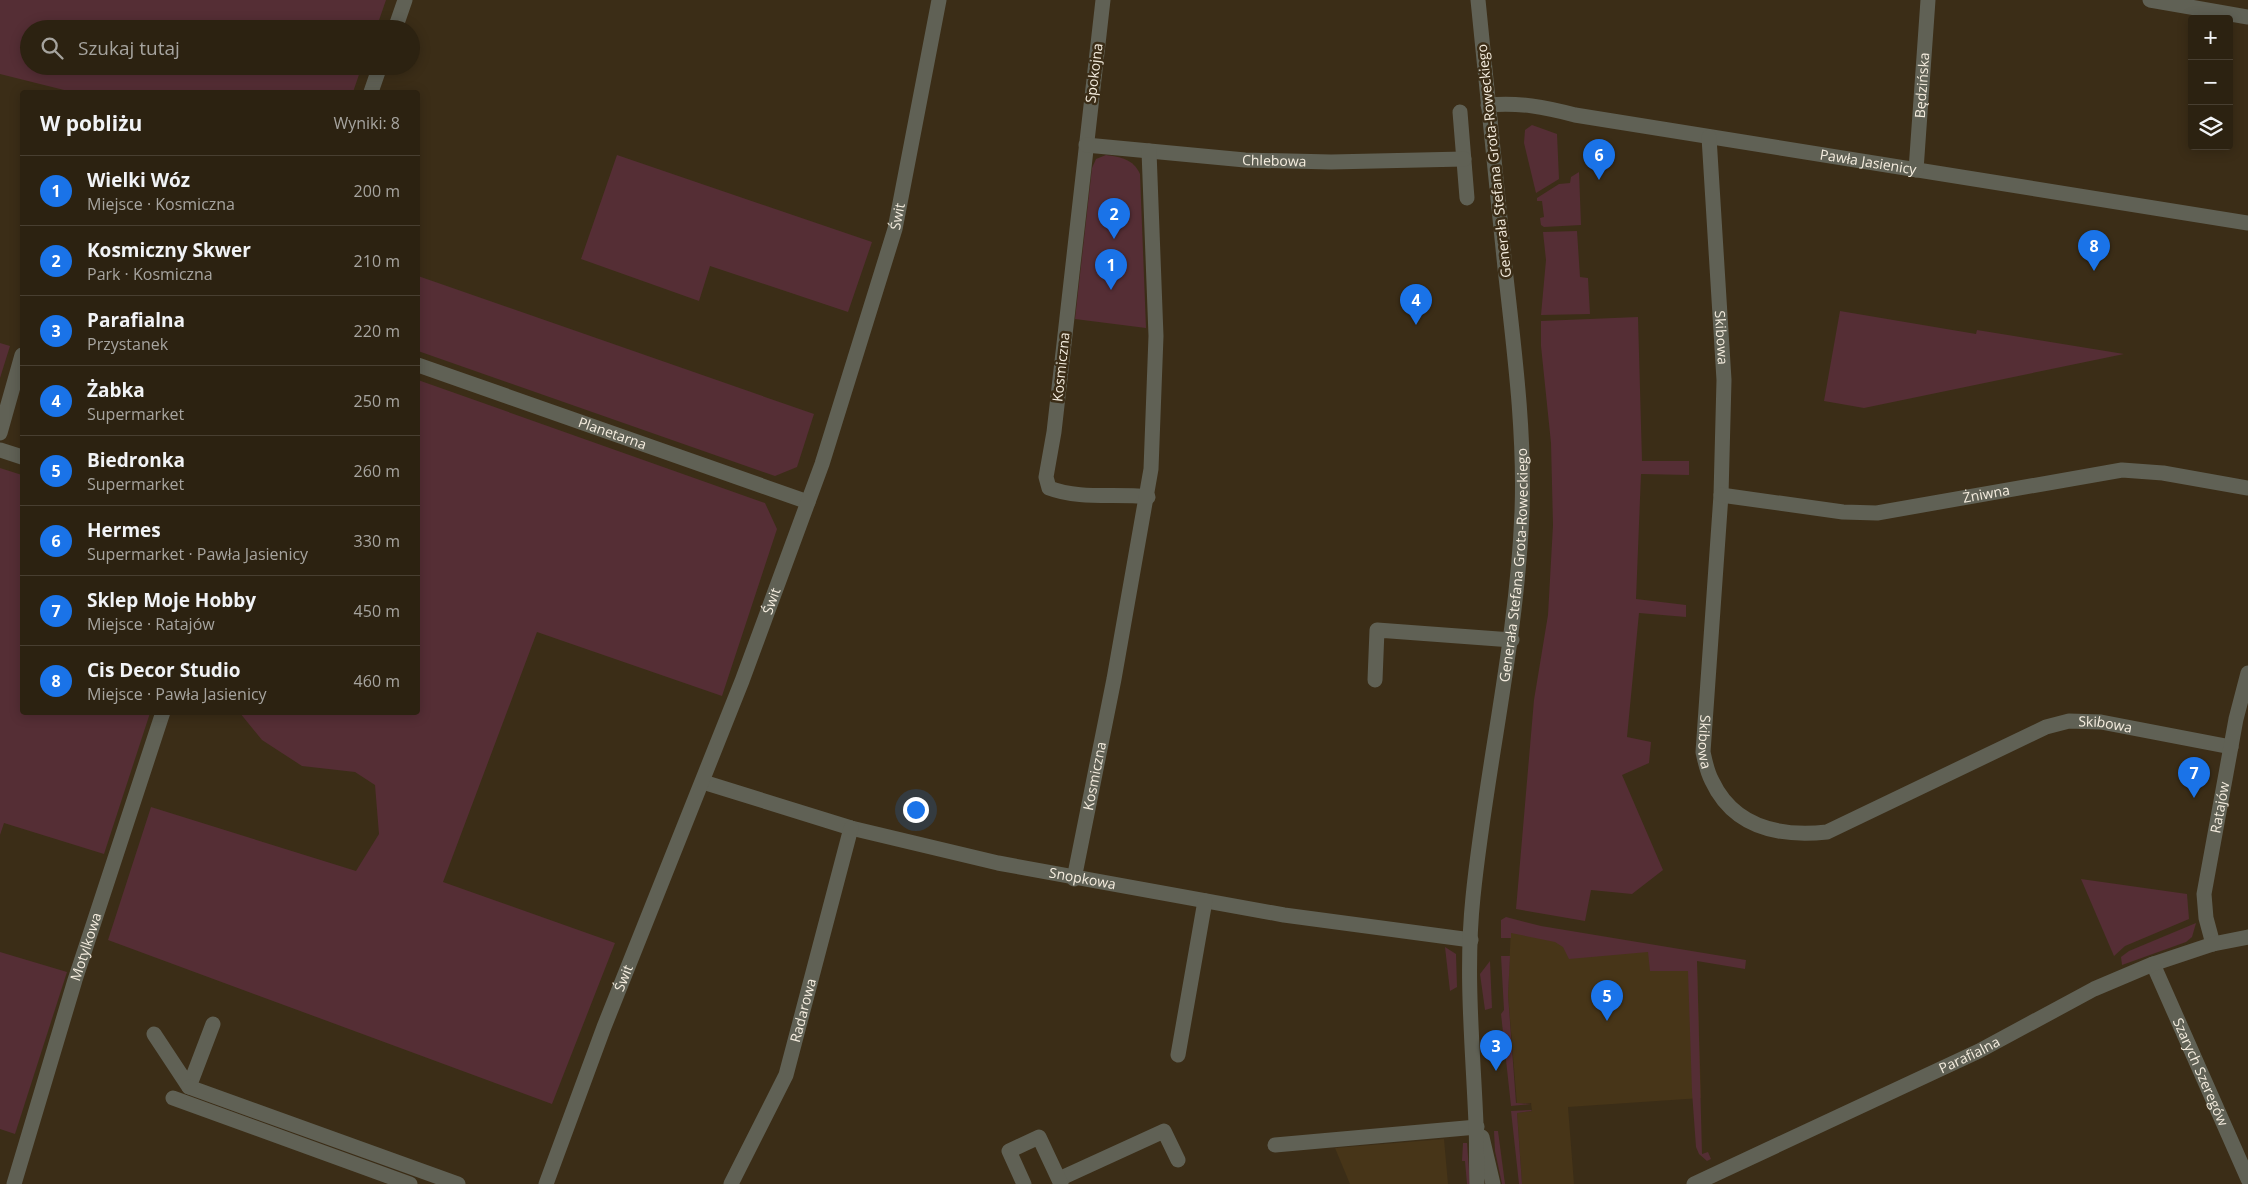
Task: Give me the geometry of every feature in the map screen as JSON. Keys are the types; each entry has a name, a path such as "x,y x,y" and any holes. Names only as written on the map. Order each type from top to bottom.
{"street":[{"path":"397,20 405,0"},
{"name":"Świt","path":"546,1184 604,1027 703,782 808,502 868,319 895,228 939,0"},
{"name":"Spokojna","path":"1086,145 1103,0"},
{"name":"Generała Stefana Grota-Roweckiego","path":"1477,1184 1477,1128 1470,1033 1471,940 1482,823 1512,640 1520,567 1521,450 1513,342 1478,0"},
{"name":"Będzińska","path":"1916,170 1928,0"},
{"path":"2150,0 2248,17"},
{"path":"372,90 377,75"},
{"name":"Pawła Jasienicy","path":"1488,105 1512,103 1548,108 1574,115 2248,223"},
{"path":"1460,112 1467,198"},
{"name":"Skibowa","path":"1709,136 1724,380 1722,495 1703,752 1711,780 1722,799 1739,815 1756,826 1800,835 1827,832 2046,727 2069,721 2101,722 2230,747"},
{"name":"Chlebowa","path":"1086,145 1245,160 1331,162 1464,159"},
{"name":"Kosmiczna","path":"1086,145 1054,432 1046,477 1049,488 1058,491 1098,496 1122,494 1148,497"},
{"name":"Kosmiczna","path":"1074,879 1148,497 1151,469 1156,336 1149,151"},
{"path":"0,432 20,362"},
{"name":"Planetarna","path":"420,366 808,502"},
{"path":"0,450 20,456"},
{"name":"Żniwna","path":"1722,495 1843,512 1877,514 2122,470 2163,473 2248,488"},
{"path":"1375,680 1377,630 1512,640"},
{"name":"Ratajów","path":"2213,944 2206,918 2204,894 2230,747 2248,673"},
{"name":"Motylkowa","path":"14,1184 75,980 162,715"},
{"name":"Snopkowa","path":"703,782 851,828 1074,879 1284,915 1471,940"},
{"name":"Radarowa","path":"731,1184 786,1076 851,828"},
{"path":"1178,1055 1205,902"},
{"name":"Parafialna","path":"1694,1184 1979,1051 2094,989 2153,964 2213,944 2248,937"},
{"name":"Szarych Szeregów","path":"2153,964 2248,1179"},
{"path":"189,1088 213,1024"},
{"path":"154,1034 189,1088 458,1184"},
{"path":"173,1098 410,1184"},
{"path":"1275,1145 1477,1128"},
{"name":"Generała Stefana Grota-Roweckiego","path":"1477,1128 1483,1139 1493,1184"},
{"path":"1024,1184 1009,1151 1040,1137 1060,1182 1164,1131 1178,1160"}],"shaded area":[{"path":"0,0 386,0 379,20 20,20 20,75 359,75 354,90 64,90 0,74"},
{"path":"1532,125 1557,134 1559,179 1536,193 1524,143 1525,130"},
{"path":"617,155 872,242 848,312 710,266 699,301 581,259"},
{"path":"1106,155 1122,158 1130,162 1140,174 1146,328 1075,319 1092,168 1096,159"},
{"path":"1579,172 1581,225 1544,227 1541,225 1540,218 1544,217 1542,201 1537,201 1537,198 1559,184 1570,183 1571,177"},
{"path":"1577,231 1580,277 1588,278 1590,314 1541,315 1546,260 1543,232"},
{"path":"420,277 814,414 797,467 775,476 420,352"},
{"path":"1840,311 1976,334 1977,330 2124,354 1864,408 1824,401"},
{"path":"1638,317 1642,461 1689,461 1689,475 1641,474 1636,599 1686,605 1686,617 1639,613 1627,737 1651,742 1649,763 1622,775 1663,870 1632,894 1591,890 1585,921 1516,909 1534,700 1548,615 1553,525 1551,443 1541,346 1541,321"},
{"path":"0,343 10,346 0,378"},
{"path":"420,381 765,503 777,529 722,696 537,632 443,882 615,943 552,1104 108,940 151,807 356,871 379,834 375,785 355,772 302,766 262,740 242,715 420,715"},
{"path":"0,468 20,474 20,715 149,715 104,854 4,823 0,835"},
{"path":"2081,879 2187,894 2189,919 2125,946 2114,956"},
{"path":"1506,917 1541,926 1746,960 1745,969 1697,961 1702,1154 1708,1152 1711,1159 1707,1161 1699,1154 1696,1147 1688,971 1650,971 1648,952 1569,959 1563,947 1555,942 1511,933 1511,938 1501,938 1501,920"},
{"path":"2196,923 2192,937 2186,942 2122,965 2121,957 2129,951"},
{"path":"1511,927 1697,960 1701,1098 1568,1107 1574,1184 1522,1184 1517,1113 1532,1111 1531,1103 1517,1104 1508,995"},
{"path":"1445,947 1456,954 1457,987 1450,991"},
{"path":"0,952 67,972 15,1134 0,1129"},
{"path":"1501,956 1510,956 1508,995 1516,1103 1531,1104 1511,1106 1501,1014 1504,1010"},
{"path":"1490,961 1492,1008 1485,1010 1480,974"},
{"path":"1531,1110 1517,1113 1522,1184 1519,1184 1511,1111"},
{"path":"1494,1131 1498,1131 1505,1184 1502,1184 1495,1151"},
{"path":"1444,1139 1448,1184 1350,1184 1335,1148"},
{"path":"1463,1143 1467,1143 1470,1184 1467,1184 1465,1161 1462,1161"}],"place":[{"name":"Hermes","path":"1599,180"},
{"name":"Kosmiczny Skwer","path":"1114,239"},
{"name":"Cis Decor Studio","path":"2094,271"},
{"name":"Wielki Wóz","path":"1111,290"},
{"name":"Żabka","path":"1416,325"},
{"name":"Sklep Moje Hobby","path":"2194,798"},
{"name":"Biedronka","path":"1607,1021"},
{"name":"Parafialna","path":"1496,1071"}]}
